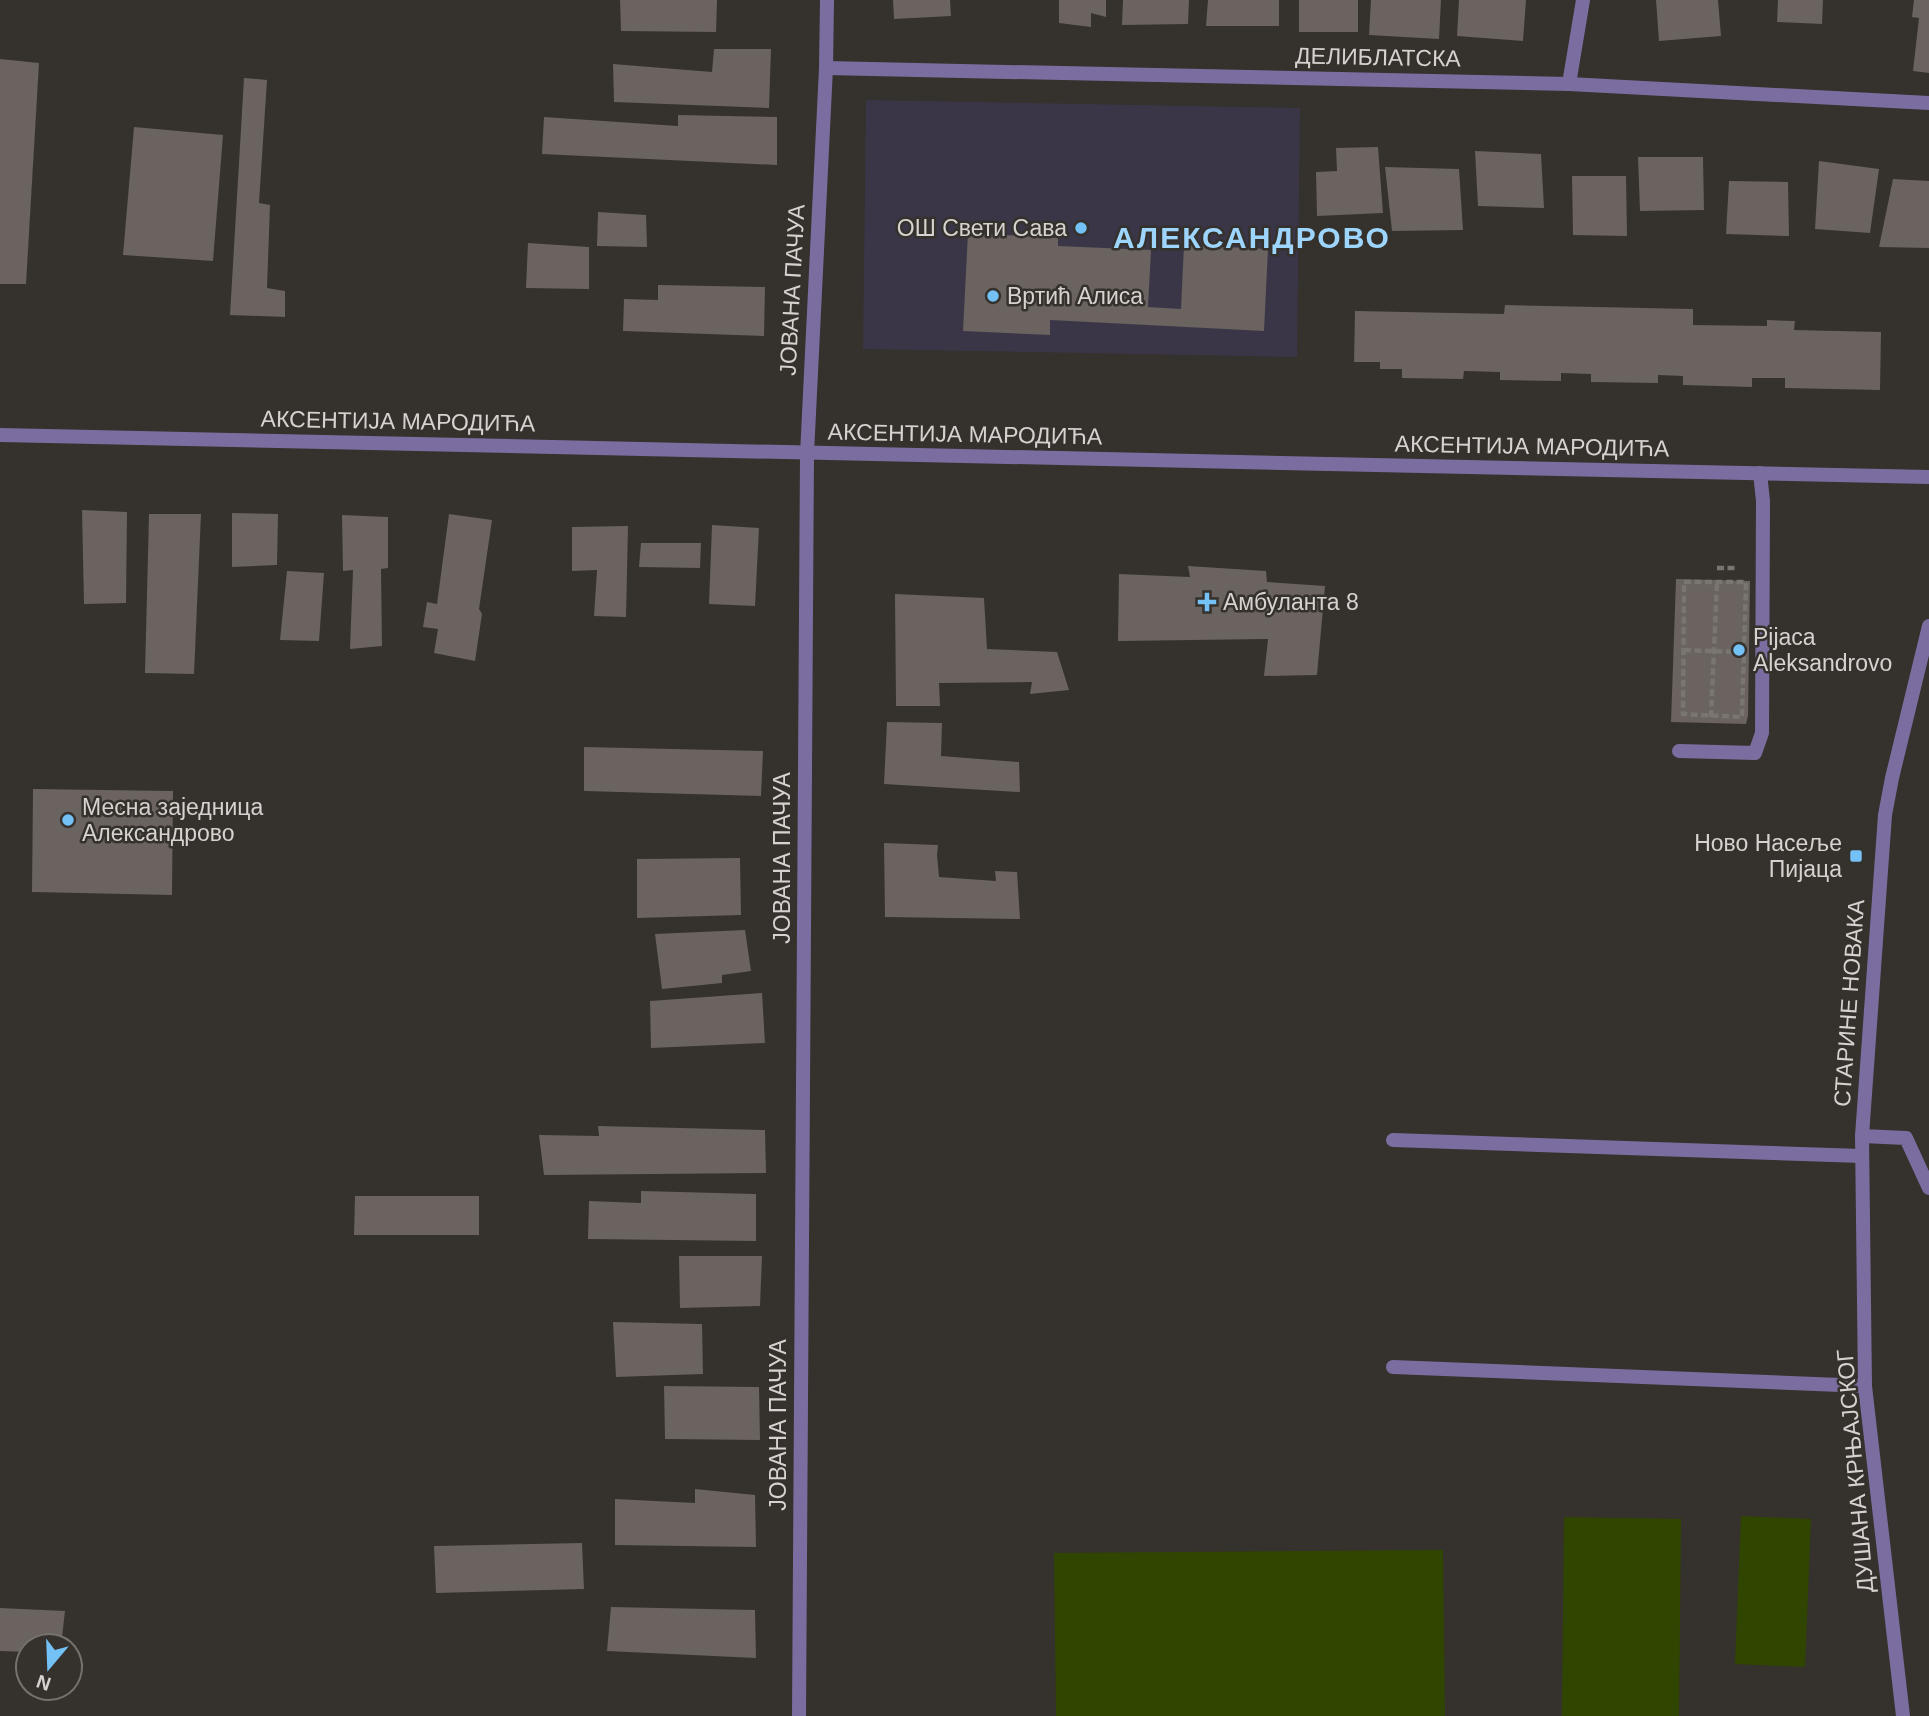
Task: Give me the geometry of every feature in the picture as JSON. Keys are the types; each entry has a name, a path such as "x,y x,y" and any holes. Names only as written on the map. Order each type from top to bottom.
{"street":[{"name":"ЈОВАНА ПАЧУА","path":"799,1716 807,454 827,0"},
{"path":"1569,84 1583,0"},
{"name":"ДЕЛИБЛАТСКА","path":"826,68 1569,84 1929,103"},
{"name":"АКСЕНТИЈА МАРОДИЋА","path":"0,435 1929,477"},
{"path":"1679,751 1755,752 1762,733 1763,501 1760,473"},
{"name":"СТАРИНЕ НОВАКА","path":"1862,1136 1885,815 1929,626"},
{"path":"1862,1136 1906,1138 1929,1188"},
{"name":"ДУШАНА КРЊАЈСКОГ","path":"1862,1136 1865,1386 1903,1716"},
{"path":"1393,1140 1862,1156"},
{"path":"1392,1367 1865,1386"}],"path":[{"path":"1683,714 1685,582 1717,582 1711,718"},
{"path":"1684,650 1744,653"}],"shaded area":[{"name":"ОШ Свети Сава","path":"866,100 1300,108 1297,357 863,349"}],"green space":[{"path":"1741,1516 1811,1519 1805,1667 1735,1664"},
{"path":"1564,1517 1681,1519 1679,1716 1562,1716"},
{"path":"1443,1550 1445,1716 1056,1716 1054,1553"}],"building":[{"path":"620,0 717,0 716,32 621,31"},
{"path":"893,0 950,0 951,16 894,19"},
{"path":"1059,0 1106,0 1106,17 1091,13 1091,27 1059,23"},
{"path":"1123,0 1189,0 1188,24 1122,25"},
{"path":"1208,0 1279,0 1279,26 1206,26"},
{"path":"1299,0 1358,0 1358,32 1299,32"},
{"path":"1371,0 1441,0 1439,39 1369,35"},
{"path":"1459,0 1526,0 1523,41 1457,36"},
{"path":"1656,0 1718,0 1721,36 1659,41"},
{"path":"1778,0 1823,0 1822,24 1777,22"},
{"path":"1914,0 1929,0 1929,73 1913,71 1919,18 1912,17"},
{"path":"714,49 771,49 769,108 614,102 613,64 712,72"},
{"path":"0,59 39,63 26,284 0,284"},
{"path":"244,78 267,80 259,203 270,205 267,288 285,291 285,317 230,315"},
{"path":"678,115 777,117 777,165 542,154 544,117 678,126"},
{"path":"134,127 223,135 213,261 123,255"},
{"path":"1378,147 1383,213 1317,216 1316,172 1337,171 1336,148"},
{"path":"1475,151 1541,154 1544,208 1478,206"},
{"path":"1638,157 1703,157 1704,210 1640,211"},
{"path":"1819,161 1879,169 1870,233 1815,229"},
{"path":"1385,167 1459,169 1463,230 1392,231"},
{"path":"1572,176 1626,176 1627,236 1573,235"},
{"path":"1893,179 1929,181 1929,248 1879,247"},
{"path":"1729,181 1788,182 1789,236 1726,234"},
{"path":"598,212 646,215 647,247 597,246"},
{"path":"968,233 1058,238 1058,246 1151,250 1148,307 1181,309 1184,245 1268,249 1264,331 1050,320 1050,335 963,331"},
{"path":"528,243 589,247 589,289 526,288"},
{"path":"658,285 765,287 764,336 623,331 624,299 658,300"},
{"path":"1505,305 1693,309 1693,325 1767,326 1767,320 1795,321 1794,330 1881,332 1880,390 1785,388 1785,378 1752,378 1752,387 1683,385 1683,376 1658,375 1658,383 1591,382 1591,374 1561,373 1561,381 1500,380 1500,372 1464,371 1463,379 1402,378 1402,369 1380,369 1380,362 1354,362 1355,311 1504,314"},
{"path":"82,510 127,512 126,603 84,604"},
{"path":"232,513 278,514 277,565 232,567"},
{"path":"149,514 201,514 194,674 145,673"},
{"path":"449,514 492,520 479,609 482,614 475,661 434,653 438,629 423,627 427,602 437,604"},
{"path":"342,515 388,517 388,568 381,569 382,646 350,649 353,570 343,571"},
{"path":"712,525 759,528 755,606 709,604"},
{"path":"628,526 626,617 594,616 597,570 572,571 572,527"},
{"path":"641,543 701,543 700,568 639,567"},
{"path":"1188,566 1266,571 1267,582 1325,586 1317,675 1264,676 1268,639 1118,641 1119,574 1190,577"},
{"path":"287,571 324,573 319,641 280,640"},
{"path":"1676,579 1750,581 1746,724 1671,722"},
{"path":"895,594 984,598 987,649 1057,652 1069,690 1030,694 1032,682 939,683 940,706 896,706"},
{"path":"887,722 942,723 941,756 1019,762 1020,792 884,784"},
{"path":"584,747 763,751 761,796 584,791"},
{"path":"33,789 173,791 172,895 32,892"},
{"path":"884,843 938,845 939,877 996,881 995,871 1017,872 1020,919 885,917"},
{"path":"740,858 741,915 637,918 637,859"},
{"path":"745,930 751,971 722,975 722,983 662,989 655,934"},
{"path":"762,993 765,1043 651,1048 650,1001"},
{"path":"598,1126 765,1130 766,1173 544,1175 539,1135 599,1136"},
{"path":"641,1191 756,1194 756,1241 588,1239 589,1201 641,1203"},
{"path":"355,1196 479,1196 479,1235 354,1235"},
{"path":"679,1256 762,1256 760,1306 680,1308"},
{"path":"613,1322 702,1324 703,1374 616,1377"},
{"path":"664,1386 759,1387 760,1440 665,1439"},
{"path":"695,1489 755,1495 756,1547 615,1545 615,1499 695,1503"},
{"path":"582,1543 584,1589 436,1593 434,1546"},
{"path":"611,1607 755,1610 756,1658 607,1651"},
{"path":"0,1608 65,1611 63,1632 14,1632 14,1652 0,1651"}],"place":[{"name":"ОШ Свети Сава","path":"1081,228"},
{"name":"Вртић Алиса","path":"993,296"},
{"name":"Амбуланта 8","path":"1207,602"},
{"name":"Pijaca Aleksandrovo","path":"1739,650"},
{"name":"Месна заједница Александрово","path":"68,820"},
{"name":"Ново Насеље Пијаца","path":"1856,856"}],"district":[{"name":"АЛЕКСАНДРОВО","path":"1252,238"}]}
